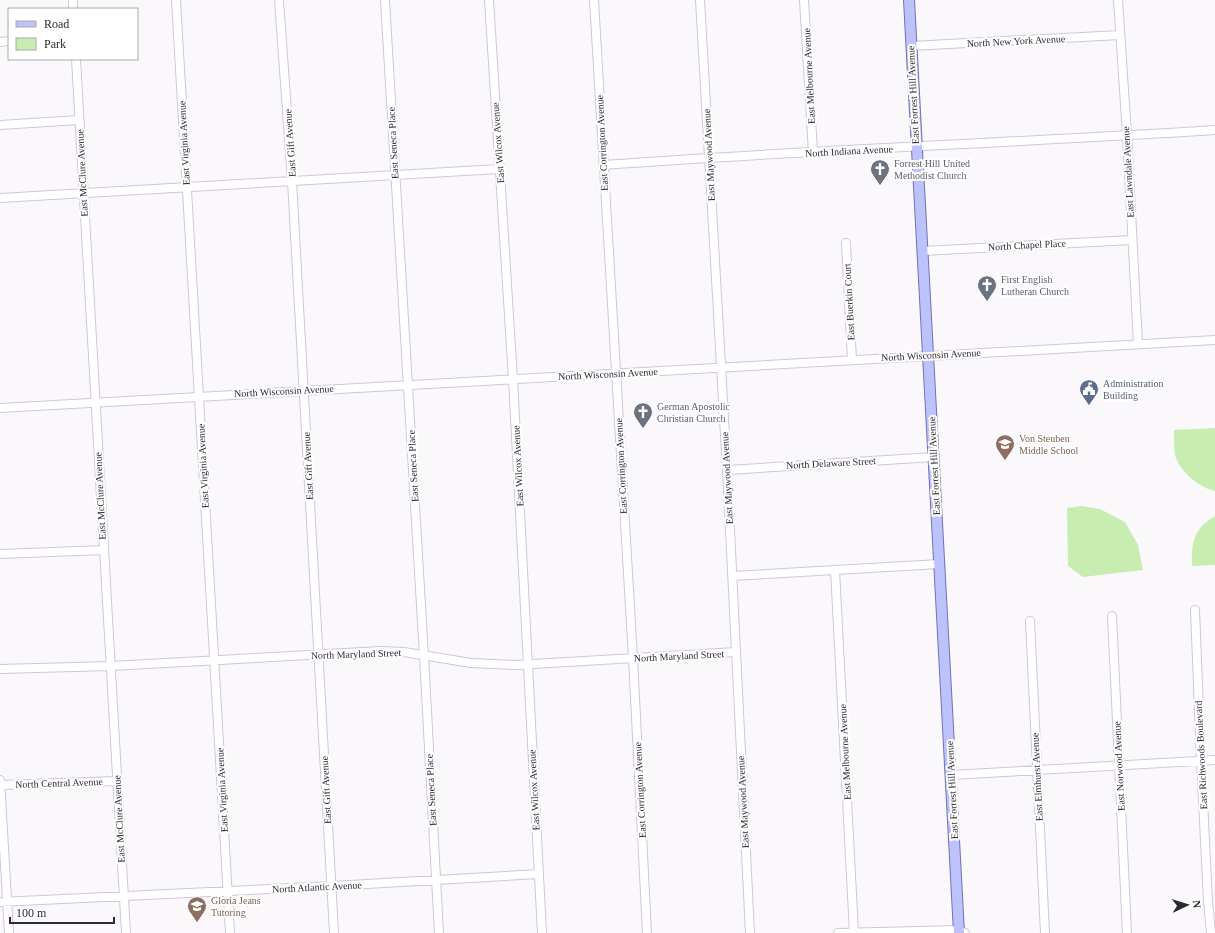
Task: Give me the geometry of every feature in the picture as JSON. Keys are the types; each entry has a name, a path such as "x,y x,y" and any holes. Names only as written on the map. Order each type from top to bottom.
{"main road":[{"name":"East Forrest Hill Avenue","path":"908,0 961,932"}],"street":[{"name":"East Virginia Avenue","path":"176,0 230,933"},
{"name":"East Gift Avenue","path":"279,0 292,181 334,933"},
{"name":"East Seneca Place","path":"385,0 439,933"},
{"name":"East Wilcox Avenue","path":"489,0 513,379 542,933"},
{"name":"East Corrington Avenue","path":"594,0 633,658 647,933"},
{"name":"East Maywood Avenue","path":"700,0 733,576 750,933"},
{"name":"East Melbourne Avenue","path":"804,0 813,152"},
{"name":"East Lawndale Avenue","path":"1118,0 1138,344"},
{"name":"North New York Avenue","path":"911,46 1120,35"},
{"name":"East McClure Avenue","path":"76,60 126,933"},
{"path":"0,125 79,120"},
{"name":"North Indiana Avenue","path":"603,164 1215,130"},
{"path":"0,198 499,169"},
{"name":"North Chapel Place","path":"923,251 1132,240"},
{"name":"East Buerkin Court","path":"846,244 852,360"},
{"name":"North Wisconsin Avenue","path":"0,408 1215,340"},
{"name":"North Delaware Street","path":"727,470 934,457"},
{"path":"0,554 104,550"},
{"path":"733,576 939,564"},
{"name":"East Melbourne Avenue","path":"836,570 854,933"},
{"name":"East Richwoods Boulevard","path":"1195,610 1210,933"},
{"name":"East Norwood Avenue","path":"1112,616 1128,933"},
{"name":"East Elmhurst Avenue","path":"1030,621 1045,933"},
{"name":"North Maryland Street","path":"0,669 111,666 393,651 471,663 528,665 736,652"},
{"path":"951,775 1215,760"},
{"path":"0,780 4,902 9,933"},
{"name":"North Central Avenue","path":"0,785 117,781"},
{"name":"North Atlantic Avenue","path":"4,902 539,874"},
{"path":"838,933 961,932"}],"green space":[{"path":"1215,428 1215,491 1197,483 1185,473 1175,455 1174,430"},
{"path":"1082,506 1100,509 1125,522 1138,545 1143,570 1083,577 1068,566 1067,508"},
{"path":"1215,516 1215,565 1192,566 1192,550 1195,537 1202,526"}],"place":[{"name":"Forrest Hill United Methodist Church","path":"880,186"},
{"name":"First English Lutheran Church","path":"987,302"},
{"name":"Administration Building","path":"1089,406"},
{"name":"German Apostolic Christian Church","path":"643,429"},
{"name":"Von Steuben Middle School","path":"1005,461"},
{"name":"Gloria Jeans Tutoring","path":"197,923"}]}
